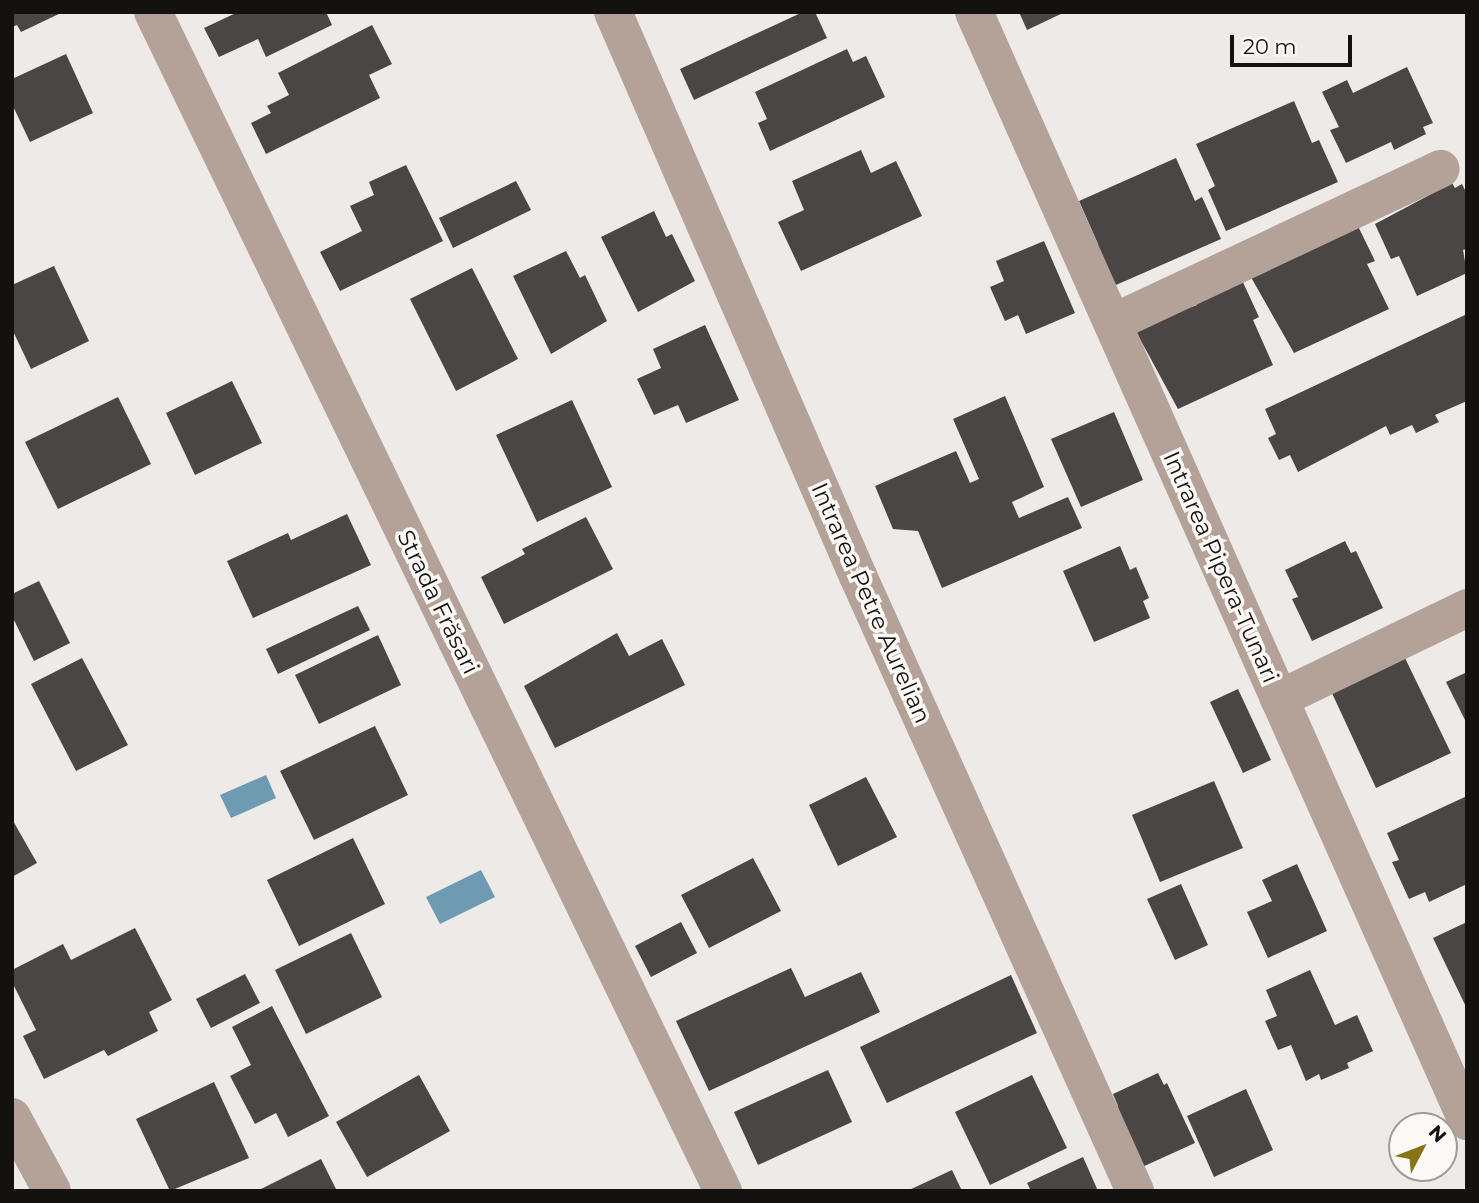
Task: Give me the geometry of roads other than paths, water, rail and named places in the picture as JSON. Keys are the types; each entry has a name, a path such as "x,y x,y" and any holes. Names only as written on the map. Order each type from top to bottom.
{"street":[{"name":"Strada Frăsari","path":"153,12 723,1191"},
{"name":"Intrarea Petre Aurelian","path":"613,12 863,588 1135,1191"},
{"name":"Intrarea Pipera-Tunari","path":"974,12 1467,1121"},
{"path":"1112,323 1441,169"},
{"path":"1279,699 1467,608"},
{"path":"14,1124 52,1191"}],"water":[{"path":"266,775 276,798 231,818 220,795"},
{"path":"481,870 495,897 440,924 426,897"}]}
